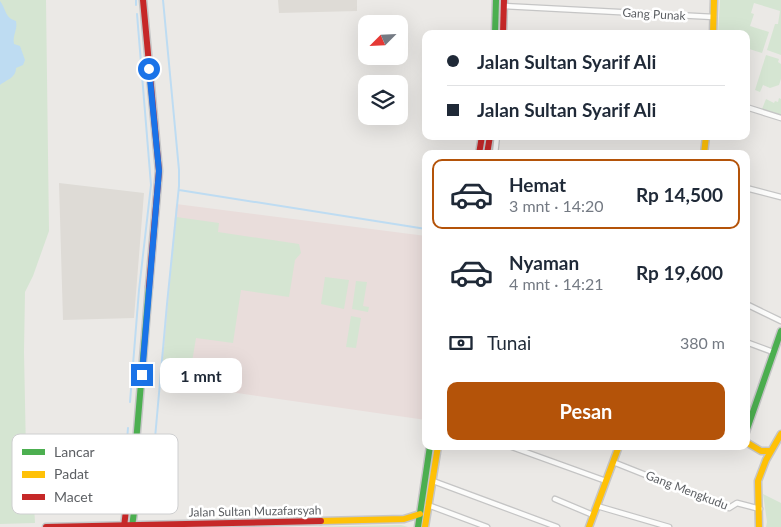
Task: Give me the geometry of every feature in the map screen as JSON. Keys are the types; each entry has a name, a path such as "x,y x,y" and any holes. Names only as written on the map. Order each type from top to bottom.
{"street":[{"path":"137,434 159,171 143,0"},
{"path":"495,30 496,0"},
{"path":"713,30 714,0"},
{"path":"503,30 504,3"},
{"name":"Gang Punak","path":"504,3 714,17"},
{"path":"750,108 781,118"},
{"path":"750,189 781,197"},
{"path":"750,306 781,321"},
{"path":"750,421 781,331"},
{"path":"750,343 774,352"},
{"path":"759,527 761,520 757,486 758,479 781,434"},
{"path":"750,445 758,450 771,451"},
{"path":"404,518 417,527 429,450"},
{"path":"425,527 437,450"},
{"path":"520,450 606,481"},
{"path":"589,527 618,450"},
{"path":"758,450 763,467"},
{"name":"Gang Mengkudu","path":"613,462 729,508 737,503 760,509"},
{"path":"433,481 557,527"},
{"path":"555,499 593,515"},
{"path":"428,506 487,527"},
{"path":"597,506 669,527"},
{"name":"Jalan Sultan Muzafarsyah","path":"46,527 404,518 420,514"}],"shaded area":[{"path":"278,0 357,0 357,11 279,13"},
{"path":"59,183 144,193 134,318 63,320"},
{"path":"176,204 422,235 422,419 160,382"}],"green space":[{"path":"0,0 46,0 49,231 33,276 25,292 26,434 12,434 12,514 35,514 35,523 0,524"},
{"path":"720,0 781,0 781,55 767,50 775,24 778,24 780,11 754,3 751,13 754,14 750,26 769,32 762,53 750,49 750,30 718,30"},
{"path":"766,55 779,59 781,79 779,85 770,88 763,85 760,92 755,90"},
{"path":"779,98 781,99 781,115 762,109 766,99 774,103 775,101 778,102"},
{"path":"176,217 219,223 218,232 299,244 301,253 295,260 289,297 241,290 233,343 196,338 190,374 162,371"},
{"path":"325,277 349,280 344,309 321,304"},
{"path":"356,281 367,282 363,306 369,307 368,312 352,309"},
{"path":"351,316 361,318 356,348 346,347"},
{"path":"763,494 781,503 781,527 766,527"},
{"path":"401,525 408,527 303,527"}],"water":[{"path":"0,1 12,20 16,21 14,44 20,46 25,60 23,65 16,68 13,76 0,85"}],"waterway":[{"path":"136,0 136,5"},
{"path":"155,434 179,186 163,0"},
{"path":"130,402 139,290 151,185 137,14"},
{"path":"179,190 422,228"},
{"path":"128,428 128,434"}],"traffic: fast":[{"path":"495,30 496,0"},
{"path":"137,434 149,287"},
{"path":"750,420 781,331"},
{"path":"418,527 429,450"},
{"path":"132,527 134,514"}],"traffic: slow":[{"path":"713,30 714,0"},
{"path":"704,150 706,140"},
{"path":"759,527 758,481 766,460 781,434"},
{"path":"750,444 761,451 771,451"},
{"path":"425,527 437,450"},
{"path":"589,527 618,450"},
{"path":"321,521 404,519 420,514"}],"traffic: jam":[{"path":"143,0 159,171 149,287"},
{"path":"503,30 504,0"},
{"path":"480,150 481,140"},
{"path":"488,150 489,140"},
{"path":"124,527 126,514"},
{"path":"46,527 321,521"}],"route":[{"path":"142,375 159,171 149,69"}]}
